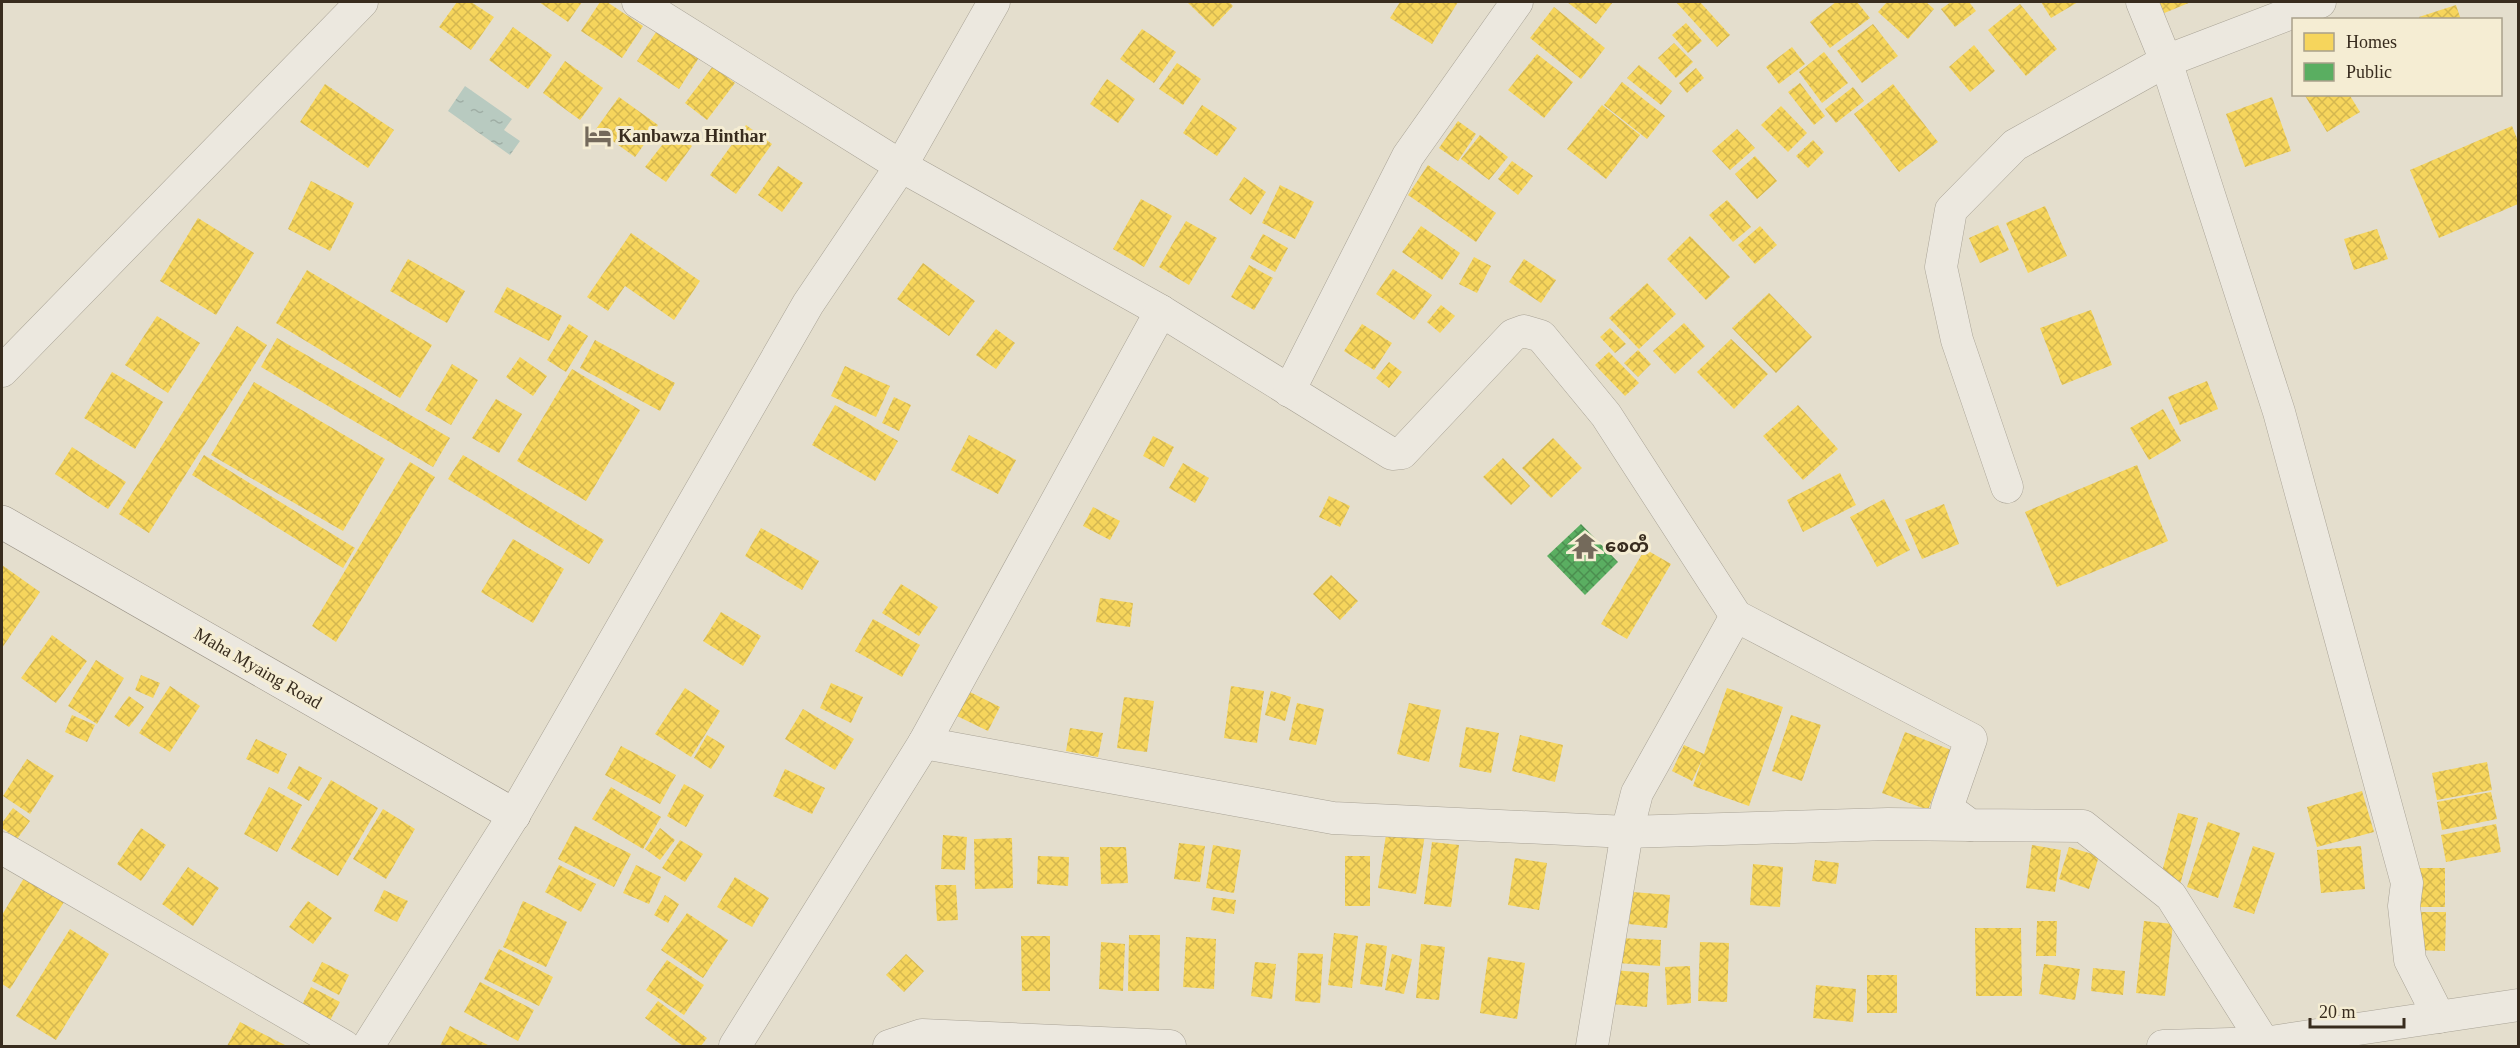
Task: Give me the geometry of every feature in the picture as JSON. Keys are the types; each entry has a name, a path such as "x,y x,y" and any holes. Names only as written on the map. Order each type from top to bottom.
{"street":[{"path":"2,371 362,2"},
{"path":"638,2 901,166 1161,311 1392,454 1402,453 1513,335 1524,331 1541,336 1606,415 1736,616 1971,739 1947,808 1970,825"},
{"path":"368,1047 514,815 808,304 901,166 994,2"},
{"path":"1290,391 1408,156 1517,2"},
{"path":"2142,2 2166,61 2279,412 2407,883 2404,906 2410,960 2439,1017"},
{"path":"2007,487 1957,340 1941,267 1951,210 2015,145 2166,61 2320,2"},
{"path":"735,1047 924,743 1161,311"},
{"name":"Maha Myaing Road","path":"2,522 514,815"},
{"path":"1592,1047 1627,832 1637,793 1736,616"},
{"path":"924,743 1333,818 1627,832 1888,824 2083,826 2171,896 2264,1045"},
{"path":"2,848 344,1047"},
{"path":"2163,1047 2264,1045 2518,1005"},
{"path":"889,1047 922,1035 1170,1047"}],"water":[{"path":"465,86 512,119 504,130 520,141 510,155 448,111"}],"building: Homes":[{"path":"457,2 471,2 494,17 471,50 439,27"},
{"path":"539,2 582,2 568,22"},
{"path":"600,2 607,2 643,26 622,58 581,31"},
{"path":"1187,2 1229,2 1233,6 1213,27"},
{"path":"1400,2 1458,2 1432,44 1390,18"},
{"path":"1567,2 1613,2 1596,24"},
{"path":"1676,2 1700,2 1730,35 1717,47"},
{"path":"1836,2 1857,2 1870,18 1830,48 1810,22"},
{"path":"1887,2 1926,2 1934,9 1908,39 1878,12"},
{"path":"1951,2 1969,2 1976,11 1955,27 1941,9"},
{"path":"2041,2 2078,2 2051,18"},
{"path":"2157,2 2191,2 2162,14"},
{"path":"2020,4 2057,49 2026,76 1988,30"},
{"path":"2456,5 2460,18 2419,18"},
{"path":"1554,7 1605,48 1581,79 1530,38"},
{"path":"1686,23 1702,41 1688,53 1672,35"},
{"path":"1873,24 1898,56 1862,83 1837,51"},
{"path":"513,27 552,55 528,89 489,60"},
{"path":"658,29 700,56 679,89 637,61"},
{"path":"1142,29 1176,52 1154,83 1120,59"},
{"path":"1674,43 1693,62 1676,78 1658,58"},
{"path":"1974,45 1995,71 1970,92 1949,67"},
{"path":"1792,47 1805,64 1779,84 1766,67"},
{"path":"1824,52 1848,83 1822,103 1799,72"},
{"path":"1537,54 1573,82 1544,118 1508,90"},
{"path":"565,61 603,88 580,120 543,93"},
{"path":"1177,63 1201,79 1183,105 1159,89"},
{"path":"1639,65 1672,91 1661,105 1627,78"},
{"path":"713,66 735,83 707,120 685,103"},
{"path":"1696,68 1704,78 1687,93 1679,83"},
{"path":"1107,79 1135,99 1118,123 1090,104"},
{"path":"1622,82 1665,116 1647,139 1604,105"},
{"path":"1800,83 1825,116 1814,125 1788,92"},
{"path":"325,84 394,130 368,168 300,122"},
{"path":"1893,84 1938,142 1899,172 1854,114"},
{"path":"1853,87 1864,101 1836,123 1825,109"},
{"path":"2305,96 2350,96 2360,112 2327,132"},
{"path":"619,97 658,125 635,157 596,129"},
{"path":"2272,97 2291,151 2245,167 2226,114"},
{"path":"1202,105 1237,128 1217,156 1183,133"},
{"path":"1602,105 1640,135 1606,179 1567,149"},
{"path":"1781,106 1807,133 1788,152 1761,125"},
{"path":"1458,121 1476,134 1458,161 1439,148"},
{"path":"746,125 772,144 736,194 710,175"},
{"path":"2512,126 2518,141 2518,204 2439,238 2410,170"},
{"path":"1737,129 1755,148 1730,170 1712,151"},
{"path":"673,131 692,146 666,182 645,167"},
{"path":"1480,135 1508,157 1489,180 1461,159"},
{"path":"1813,140 1824,152 1808,168 1796,156"},
{"path":"1755,156 1777,181 1757,199 1735,174"},
{"path":"1512,161 1533,176 1518,195 1498,179"},
{"path":"1428,165 1496,213 1476,242 1408,195"},
{"path":"778,166 803,183 782,212 758,195"},
{"path":"1244,177 1266,192 1251,215 1229,200"},
{"path":"311,181 354,203 330,251 288,229"},
{"path":"1280,185 1314,202 1295,239 1262,223"},
{"path":"1141,199 1172,216 1144,267 1113,249"},
{"path":"1727,200 1751,227 1733,242 1709,215"},
{"path":"2045,206 2067,256 2028,273 2006,223"},
{"path":"198,218 254,253 216,315 160,281"},
{"path":"1186,221 1217,238 1189,285 1159,267"},
{"path":"1998,225 2009,250 1980,263 1969,238"},
{"path":"1421,226 1460,253 1442,280 1402,252"},
{"path":"1760,226 1777,245 1755,264 1738,245"},
{"path":"2377,229 2388,259 2354,270 2344,239"},
{"path":"631,233 700,281 674,320 625,286 608,311 587,297"},
{"path":"1263,234 1288,248 1275,272 1250,258"},
{"path":"1690,236 1730,277 1706,300 1667,259"},
{"path":"1474,257 1491,266 1477,293 1459,284"},
{"path":"408,259 465,291 447,323 390,291"},
{"path":"1524,259 1556,280 1541,303 1509,282"},
{"path":"923,263 975,301 949,336 897,299"},
{"path":"1249,265 1273,278 1254,310 1231,297"},
{"path":"1393,269 1432,295 1414,320 1376,294"},
{"path":"307,270 432,345 400,398 276,323"},
{"path":"1647,283 1676,314 1639,349 1609,318"},
{"path":"507,287 562,316 549,341 494,312"},
{"path":"1769,293 1812,337 1776,373 1732,328"},
{"path":"1441,305 1455,316 1440,333 1427,322"},
{"path":"2091,310 2112,365 2062,385 2040,328"},
{"path":"157,316 200,343 168,393 125,365"},
{"path":"1684,323 1705,346 1675,374 1653,351"},
{"path":"569,324 588,336 566,372 547,360"},
{"path":"1362,324 1392,343 1374,370 1344,351"},
{"path":"237,326 267,345 149,533 119,514"},
{"path":"1610,328 1626,344 1615,353 1600,337"},
{"path":"996,329 1015,343 996,369 976,355"},
{"path":"277,338 450,438 433,467 261,367"},
{"path":"1731,339 1768,374 1734,409 1697,372"},
{"path":"595,340 675,383 660,411 580,368"},
{"path":"1638,350 1651,364 1638,377 1624,363"},
{"path":"1609,352 1639,383 1625,396 1595,365"},
{"path":"520,357 547,376 533,396 506,377"},
{"path":"1389,362 1402,372 1389,388 1376,378"},
{"path":"452,364 478,380 451,425 425,410"},
{"path":"845,366 890,386 876,417 831,396"},
{"path":"572,369 640,410 586,501 517,461"},
{"path":"112,372 163,402 135,449 84,418"},
{"path":"2207,381 2218,409 2180,425 2168,397"},
{"path":"254,382 385,459 343,531 211,455"},
{"path":"894,397 911,405 899,431 882,423"},
{"path":"496,399 522,414 499,453 472,438"},
{"path":"835,405 898,441 875,481 812,445"},
{"path":"1798,405 1838,449 1803,480 1763,436"},
{"path":"2163,409 2181,441 2149,460 2130,428"},
{"path":"969,435 1016,460 998,494 951,470"},
{"path":"1153,436 1174,447 1164,467 1143,456"},
{"path":"1553,438 1582,468 1551,498 1522,468"},
{"path":"72,447 126,482 108,509 55,474"},
{"path":"204,455 355,548 343,568 192,475"},
{"path":"463,455 604,540 589,564 448,479"},
{"path":"1503,458 1530,486 1511,505 1483,477"},
{"path":"410,462 435,477 336,642 312,626"},
{"path":"1183,463 1209,478 1195,503 1169,488"},
{"path":"2137,465 2168,541 2057,587 2025,512"},
{"path":"1840,473 1856,505 1803,532 1787,500"},
{"path":"1329,496 1350,506 1340,527 1319,517"},
{"path":"1884,499 1910,550 1877,567 1850,517"},
{"path":"1944,504 1959,544 1922,559 1905,520"},
{"path":"1093,507 1120,521 1110,540 1083,526"},
{"path":"761,528 819,561 802,590 745,556"},
{"path":"513,539 564,569 533,623 481,592"},
{"path":"1645,549 1671,564 1627,639 1601,624"},
{"path":"2,565 40,592 2,648"},
{"path":"1331,575 1358,601 1340,620 1313,594"},
{"path":"901,584 938,607 919,636 882,613"},
{"path":"1100,598 1133,603 1130,627 1096,622"},
{"path":"721,612 761,636 743,666 703,641"},
{"path":"873,619 920,645 902,677 855,651"},
{"path":"52,635 87,661 56,703 21,678"},
{"path":"96,660 124,678 97,724 68,706"},
{"path":"141,675 160,683 153,698 135,690"},
{"path":"831,683 863,697 851,723 820,708"},
{"path":"170,686 200,706 170,752 139,733"},
{"path":"1231,686 1264,691 1257,743 1224,738"},
{"path":"685,688 720,711 691,757 655,734"},
{"path":"1727,688 1783,707 1749,806 1693,786 1702,760 1692,781 1672,771 1684,745 1704,754"},
{"path":"968,691 1000,707 988,731 957,716"},
{"path":"1271,691 1291,697 1285,721 1265,715"},
{"path":"129,696 144,707 129,727 114,717"},
{"path":"1124,697 1154,701 1147,752 1117,748"},
{"path":"1297,703 1324,709 1316,745 1289,740"},
{"path":"1409,703 1441,710 1429,762 1397,754"},
{"path":"803,709 854,739 835,770 785,739"},
{"path":"72,715 95,725 87,742 65,732"},
{"path":"1791,715 1821,725 1802,781 1772,771"},
{"path":"1466,727 1499,733 1491,773 1459,767"},
{"path":"1070,728 1103,733 1098,757 1066,751"},
{"path":"1905,732 1951,750 1928,810 1882,793"},
{"path":"707,735 725,746 711,769 694,758"},
{"path":"1520,735 1563,745 1555,782 1512,771"},
{"path":"256,739 287,754 278,774 246,759"},
{"path":"621,746 676,775 660,804 605,775"},
{"path":"27,759 54,776 30,814 3,796"},
{"path":"2487,762 2492,790 2437,800 2432,773"},
{"path":"299,766 322,778 309,801 287,788"},
{"path":"785,769 825,788 812,814 773,796"},
{"path":"331,780 378,808 338,876 291,849"},
{"path":"684,784 704,795 686,827 667,816"},
{"path":"269,787 302,805 277,852 244,834"},
{"path":"611,787 661,817 643,849 592,819"},
{"path":"2362,791 2374,832 2317,847 2307,807"},
{"path":"2491,792 2497,819 2442,830 2437,802"},
{"path":"13,808 30,821 17,839 2,828 2,823"},
{"path":"383,809 415,829 386,879 353,859"},
{"path":"2178,813 2198,818 2180,885 2160,879"},
{"path":"2208,822 2240,833 2218,898 2187,887"},
{"path":"2496,824 2501,852 2446,862 2441,835"},
{"path":"575,826 631,854 614,887 558,859"},
{"path":"141,828 166,845 141,881 117,864"},
{"path":"660,828 675,840 660,860 645,849"},
{"path":"1387,828 1425,834 1416,894 1378,888"},
{"path":"943,835 967,837 965,870 941,869"},
{"path":"1012,838 1013,888 975,889 974,839"},
{"path":"680,840 703,854 685,882 662,868"},
{"path":"1432,842 1459,845 1451,907 1424,904"},
{"path":"1179,843 1205,846 1200,882 1174,879"},
{"path":"1213,845 1241,850 1234,893 1206,888"},
{"path":"2032,845 2061,850 2055,892 2026,888"},
{"path":"2253,846 2275,853 2254,914 2233,907"},
{"path":"2361,846 2365,889 2321,893 2317,850"},
{"path":"1100,847 1126,847 1128,883 1101,884"},
{"path":"2069,847 2099,856 2089,889 2059,879"},
{"path":"1038,856 1069,857 1068,886 1037,884"},
{"path":"1345,856 1370,856 1370,906 1345,906"},
{"path":"1515,858 1547,863 1539,910 1508,905"},
{"path":"1815,860 1839,863 1836,884 1812,881"},
{"path":"1753,864 1783,867 1780,907 1750,905"},
{"path":"559,865 596,884 581,912 545,892"},
{"path":"636,865 661,877 649,904 623,893"},
{"path":"188,867 219,888 193,926 162,904"},
{"path":"2415,868 2445,868 2445,907 2414,907"},
{"path":"735,877 769,898 752,927 717,907"},
{"path":"24,878 64,902 10,989 2,984 2,915"},
{"path":"935,885 956,885 958,920 937,921"},
{"path":"384,890 408,901 397,922 374,911"},
{"path":"1632,892 1670,895 1667,928 1629,924"},
{"path":"665,895 679,904 668,923 654,915"},
{"path":"1213,897 1236,900 1234,914 1211,910"},
{"path":"308,901 332,918 313,944 289,927"},
{"path":"523,901 567,922 546,967 503,947"},
{"path":"2415,912 2446,912 2445,951 2415,950"},
{"path":"687,913 728,940 703,978 661,950"},
{"path":"2037,921 2057,921 2056,956 2036,956"},
{"path":"2144,921 2173,924 2165,996 2136,993"},
{"path":"1975,928 2021,928 2022,996 1976,996"},
{"path":"70,929 109,954 56,1040 16,1016"},
{"path":"1334,933 1358,936 1352,988 1328,985"},
{"path":"1129,935 1160,935 1159,991 1128,991"},
{"path":"1021,936 1050,936 1050,991 1022,991"},
{"path":"1186,937 1216,939 1214,989 1183,987"},
{"path":"1620,938 1661,940 1660,966 1618,963"},
{"path":"1101,942 1125,944 1123,991 1099,989"},
{"path":"1700,942 1729,943 1727,1002 1698,1001"},
{"path":"1366,943 1387,946 1382,987 1360,984"},
{"path":"1421,944 1445,947 1439,1000 1416,998"},
{"path":"499,949 553,977 539,1006 484,979"},
{"path":"1298,953 1323,954 1320,1003 1295,1001"},
{"path":"906,954 924,971 904,992 886,975"},
{"path":"1392,954 1412,959 1404,994 1385,990"},
{"path":"1488,957 1525,963 1517,1019 1480,1013"},
{"path":"667,960 704,985 684,1015 646,990"},
{"path":"322,962 349,975 339,995 312,981"},
{"path":"1255,962 1276,964 1272,999 1251,996"},
{"path":"2044,964 2080,969 2075,1000 2039,994"},
{"path":"1690,966 1691,1003 1667,1005 1665,967"},
{"path":"2093,968 2125,971 2123,995 2091,991"},
{"path":"1613,970 1649,973 1647,1007 1611,1004"},
{"path":"1867,975 1897,975 1897,1013 1867,1013"},
{"path":"480,982 534,1010 518,1041 464,1012"},
{"path":"1816,985 1856,989 1853,1022 1813,1018"},
{"path":"311,987 340,1002 328,1024 300,1009"},
{"path":"658,1001 707,1038 701,1046 683,1046 645,1018"},
{"path":"240,1022 287,1046 227,1046"},
{"path":"450,1026 490,1046 440,1046"}],"building: Public":[{"path":"1581,524 1618,562 1585,595 1547,556"}],"place":[{"name":"Kanbawza Hinthar","path":"598,136"},
{"name":"စေတီ","path":"1585,546"}]}
